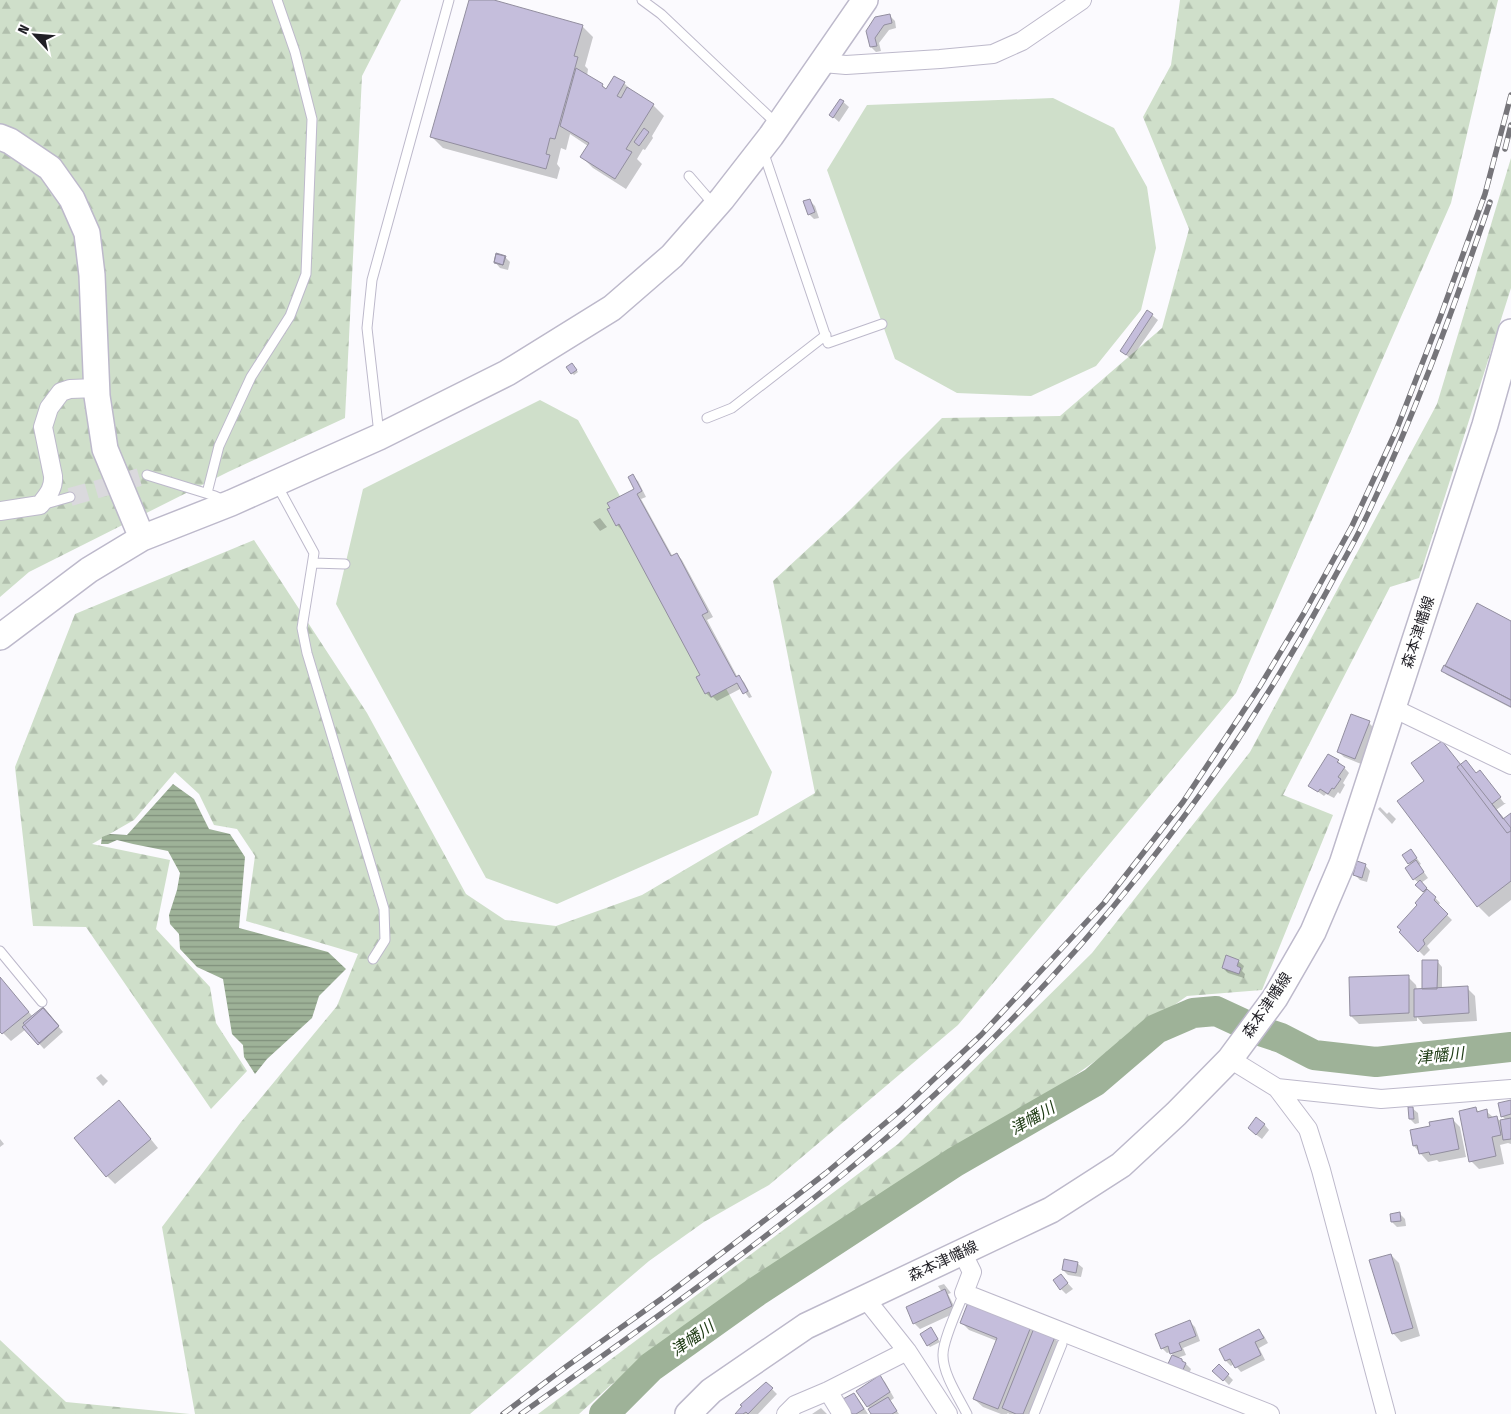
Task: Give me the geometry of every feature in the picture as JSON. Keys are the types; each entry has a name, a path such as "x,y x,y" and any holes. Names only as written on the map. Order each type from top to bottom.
{"street":[{"path":"0,636 89,570 142,538 231,503 379,437 507,374 612,308 672,256 716,206 762,148 823,63 865,0"},
{"path":"823,63 846,65 993,54 1022,41 1082,0"},
{"path":"0,137 10,141 50,168 72,199 87,233 92,275 97,388 105,450 142,538"},
{"name":"森本津幡線","path":"688,1414 711,1391 806,1326 1051,1210 1121,1166 1230,1059 1275,998 1313,932 1342,864 1486,425 1511,332"},
{"path":"0,511 40,505 49,494 53,484 43,427 49,408 61,392 70,389 97,388"},
{"path":"1393,708 1511,765"},
{"path":"1230,1059 1277,1088 1308,1129 1321,1170 1386,1414"},
{"path":"1277,1088 1380,1099 1511,1089"},
{"path":"962,1252 972,1272 964,1293 1270,1414"},
{"path":"865,1298 908,1351 948,1414"},
{"path":"786,1414 795,1405 828,1391 908,1351"},
{"path":"828,1391 842,1414"}],"lane":[{"path":"207,494 219,446 251,377 290,316 306,274 312,119 295,52 277,0"},
{"path":"379,437 367,328 372,280 449,0"},
{"path":"642,0 661,14 778,125"},
{"path":"762,148 828,343 882,324"},
{"path":"689,176 716,206"},
{"path":"707,418 732,408 826,335"},
{"path":"147,475 215,496 231,503"},
{"path":"276,483 314,553 302,628 310,662 384,909 385,940 373,959"},
{"path":"40,505 70,498"},
{"path":"313,563 345,564"},
{"path":"0,951 42,1002"},
{"path":"964,1293 945,1344 943,1356 946,1373 967,1414"},
{"path":"1034,1414 1062,1344"}],"green space":[{"path":"0,0 401,0 362,76 345,418 228,472 29,572 0,597"},
{"path":"1180,0 1498,0 1451,203 1236,693 958,1025 769,1185 704,1222 649,1261 470,1414 195,1414 162,1227 241,1122 337,1006 358,954 246,921 255,856 237,829 214,825 199,794 175,772 134,820 92,844 170,860 156,929 210,987 216,1023 247,1071 211,1109 86,927 33,926 15,767 75,614 254,540 367,713 466,894 505,920 556,926 642,895 815,793 773,581 850,510 942,418 1060,416 1162,328 1189,229 1143,117 1171,65"},
{"path":"1053,98 1114,128 1147,187 1156,248 1141,310 1096,366 1031,396 957,393 895,359 827,170 867,105"},
{"path":"1511,158 1511,288 1419,578 1390,587 1283,795 1333,815 1262,990 1187,996 1067,1081 809,1246 612,1384 579,1414 538,1414 898,1144 1092,953 1250,752 1437,404"},
{"path":"540,400 578,420 772,772 758,815 557,904 486,878 336,604 363,489"},
{"path":"0,1340 66,1402 190,1414 0,1414"}],"shaded area":[{"path":"173,784 194,799 209,829 230,834 245,857 239,928 328,952 346,969 319,996 312,1018 267,1059 255,1074 244,1057 243,1045 232,1034 223,979 197,967 180,949 179,934 170,924 169,915 180,873 168,851 117,840 108,844 101,844 102,837 110,834 127,835"}],"building":[{"path":"469,0 494,0 583,25 574,56 578,57 555,139 550,138 546,154 550,155 546,169 430,137"},
{"path":"890,14 892,23 884,25 875,38 877,46 870,47 866,31 875,17"},
{"path":"576,68 603,84 602,86 606,89 614,76 625,82 617,96 621,98 627,87 654,104 626,149 632,152 615,179 580,157 589,143 560,126"},
{"path":"840,99 844,101 833,118 829,115"},
{"path":"644,128 649,132 639,146 634,142"},
{"path":"810,199 815,212 808,215 803,201"},
{"path":"496,253 506,256 503,265 494,263"},
{"path":"496,254 505,256 503,265 494,262"},
{"path":"1147,310 1153,314 1126,355 1120,351"},
{"path":"572,363 577,370 571,374 566,367"},
{"path":"633,474 642,491 637,494 671,556 677,553 708,612 702,615 736,677 739,675 748,691 743,694 737,683 711,697 709,692 705,694 696,677 700,675 619,524 616,526 607,509 610,508 607,503 634,489 628,477"},
{"path":"1477,603 1511,621 1511,700 1445,666"},
{"path":"1444,665 1511,700 1511,707 1441,671"},
{"path":"1351,714 1370,721 1355,759 1337,752"},
{"path":"1442,741 1511,828 1511,881 1477,907 1397,801 1424,781 1411,763"},
{"path":"1328,754 1339,760 1337,762 1345,767 1338,777 1341,779 1328,794 1320,789 1318,792 1308,786"},
{"path":"1466,760 1476,773 1480,770 1501,797 1492,804 1503,819 1511,813 1511,831 1507,833 1457,767"},
{"path":"1411,849 1417,858 1408,864 1402,855"},
{"path":"1416,860 1424,872 1413,880 1405,868"},
{"path":"1357,861 1366,864 1362,878 1353,875"},
{"path":"1420,880 1427,888 1423,892 1415,885"},
{"path":"1427,889 1436,897 1434,900 1448,914 1423,940 1425,944 1418,952 1399,932 1401,930 1397,927 1417,905 1415,903"},
{"path":"1226,955 1239,960 1237,966 1241,968 1239,974 1222,968"},
{"path":"1422,960 1438,960 1437,989 1422,989"},
{"path":"1409,975 1409,1013 1350,1016 1349,977"},
{"path":"0,977 29,1012 2,1034 0,1032"},
{"path":"1468,986 1469,1013 1414,1017 1414,989"},
{"path":"43,1007 59,1026 39,1043 23,1023"},
{"path":"43,1008 59,1026 38,1045 22,1027"},
{"path":"119,1100 151,1139 106,1177 74,1138"},
{"path":"1511,1100 1511,1114 1501,1117 1498,1103"},
{"path":"1408,1107 1413,1107 1414,1119 1409,1119"},
{"path":"1476,1107 1477,1112 1487,1109 1488,1118 1497,1116 1501,1135 1492,1137 1496,1156 1469,1162 1459,1111"},
{"path":"1256,1117 1265,1124 1256,1135 1248,1128"},
{"path":"1453,1118 1459,1149 1430,1155 1429,1152 1419,1154 1417,1145 1413,1146 1410,1130 1430,1126 1429,1122"},
{"path":"1511,1118 1511,1139 1503,1140 1500,1120"},
{"path":"1400,1212 1401,1221 1391,1222 1390,1214"},
{"path":"1391,1254 1413,1328 1392,1334 1369,1260"},
{"path":"1064,1259 1078,1262 1076,1273 1062,1270"},
{"path":"1061,1274 1068,1283 1060,1290 1053,1280"},
{"path":"945,1289 952,1306 913,1324 906,1307"},
{"path":"969,1300 1032,1324 998,1409 973,1399 997,1338 960,1323"},
{"path":"1190,1320 1196,1336 1179,1343 1182,1350 1170,1354 1168,1346 1161,1349 1155,1334"},
{"path":"931,1327 938,1339 927,1346 920,1334"},
{"path":"1034,1328 1055,1337 1023,1414 1016,1414 1002,1408"},
{"path":"1259,1329 1264,1338 1255,1342 1261,1355 1235,1368 1230,1359 1225,1361 1219,1349"},
{"path":"1172,1355 1186,1363 1182,1372 1167,1366"},
{"path":"1219,1364 1229,1374 1223,1381 1212,1371"},
{"path":"880,1375 890,1392 867,1407 856,1391"},
{"path":"766,1382 773,1388 748,1414 746,1412 735,1414 742,1406 740,1405"},
{"path":"854,1393 864,1409 856,1414 852,1414 843,1399"},
{"path":"888,1397 897,1411 892,1414 871,1414 868,1409"}],"waterway":[{"name":"津幡川","path":"604,1414 651,1367 756,1292 955,1162 1094,1082 1156,1029 1193,1013 1216,1011 1257,1030 1281,1038 1314,1055 1376,1062 1511,1047"}],"tunnel":[{"path":"70,497 147,475"}],"railway":[{"path":"503,1414 664,1297 756,1227 826,1173 902,1109 981,1035 1104,903 1183,802 1260,686 1304,613 1352,526 1396,431 1441,315 1485,194 1511,95"},
{"path":"1505,149 1511,125"},
{"path":"521,1414 767,1235 862,1159 908,1119 970,1061 1029,1001 1086,938 1140,873 1192,806 1240,736 1285,665 1357,536 1414,408 1446,326 1490,202"}]}
